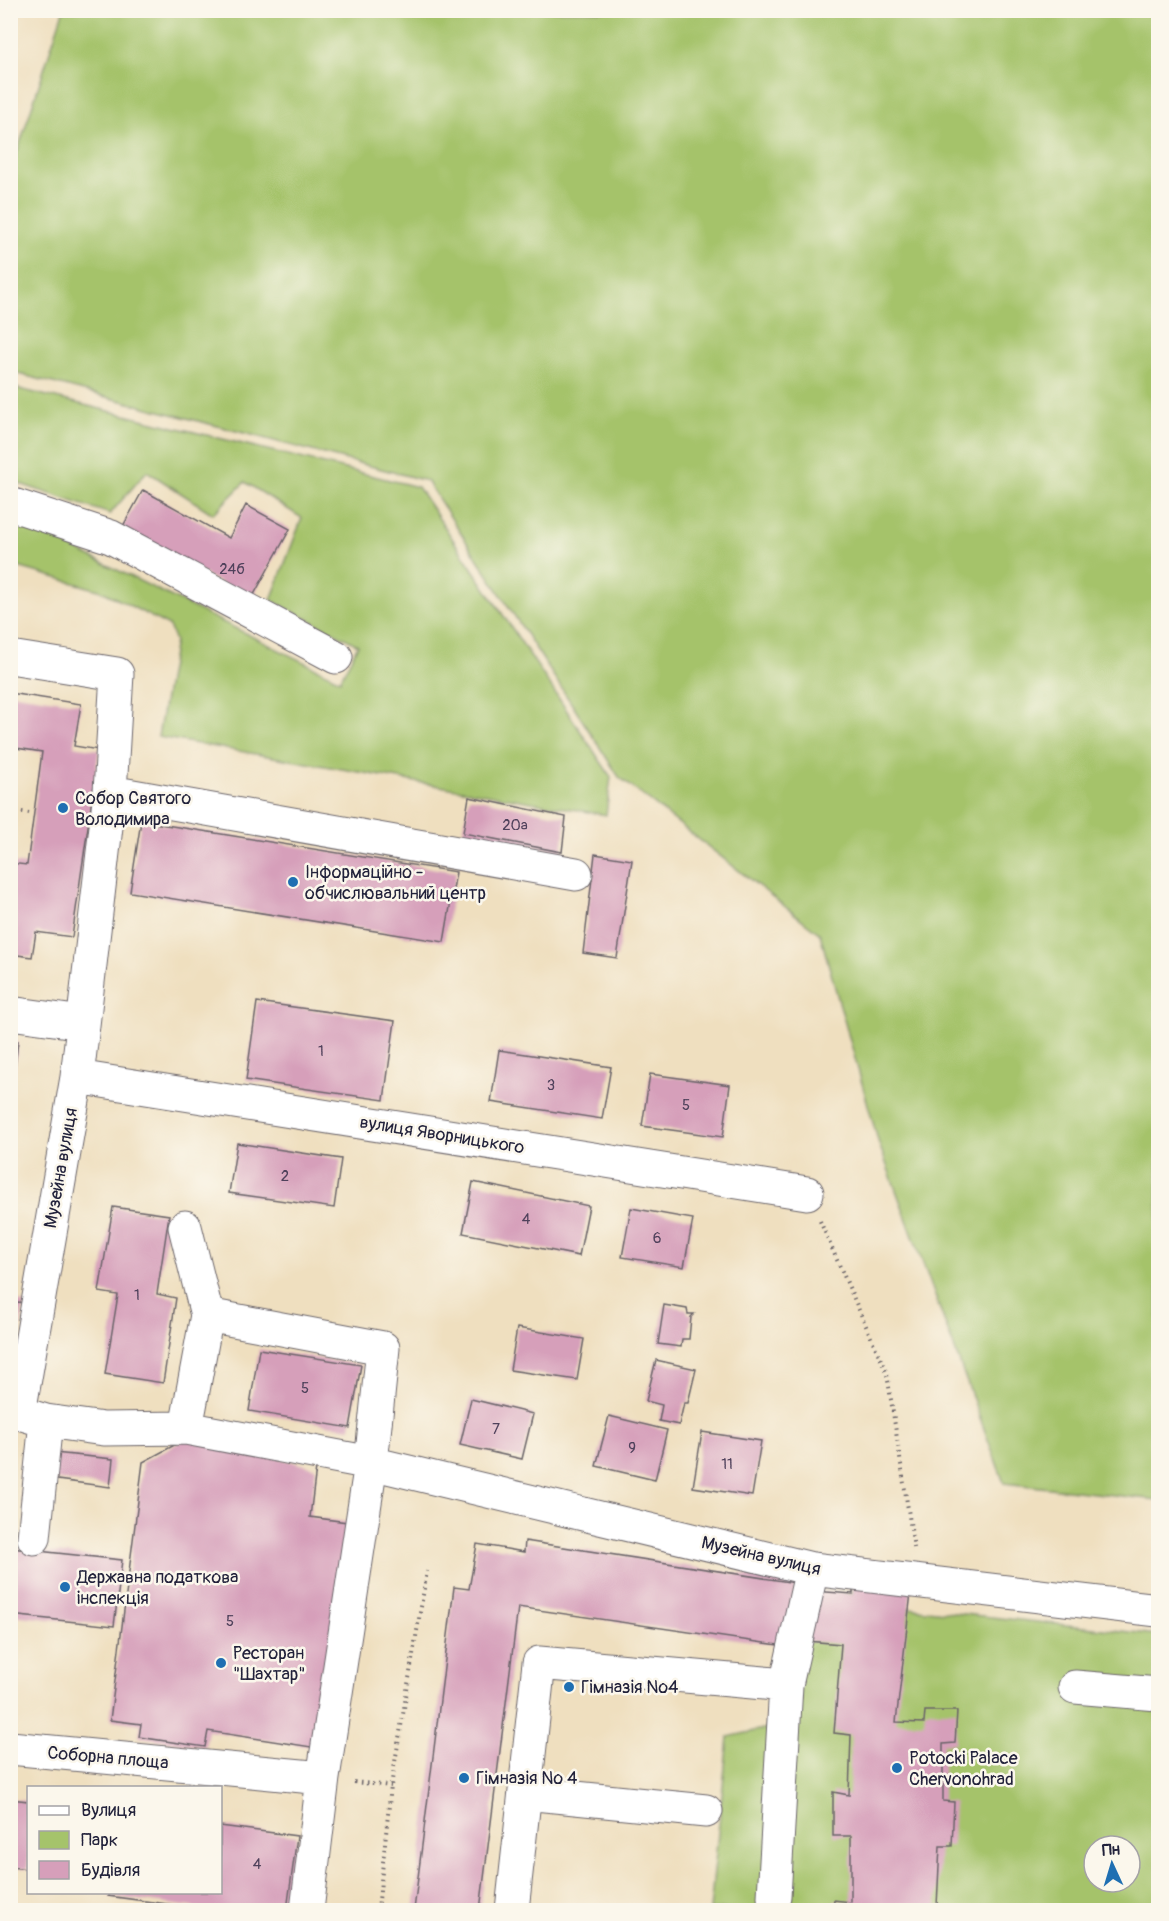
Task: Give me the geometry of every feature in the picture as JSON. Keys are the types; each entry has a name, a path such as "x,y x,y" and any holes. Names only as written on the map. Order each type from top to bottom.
{"street":[{"path":"10,504 111,537 336,657"},
{"name":"Музейна вулиця","path":"10,657 117,674 110,792 83,1023 25,1417 104,1429 186,1428 371,1463 812,1569 1158,1610"},
{"path":"110,792 576,874"},
{"path":"10,1013 83,1023"},
{"name":"вулиця Яворницького","path":"76,1077 807,1192"},
{"path":"185,1227 207,1315 186,1428"},
{"path":"207,1315 383,1348 371,1463 323,1778 307,1911"},
{"path":"25,1417 34,1538"},
{"path":"774,1897 786,1685 812,1569"},
{"path":"512,1911 539,1662 786,1685"},
{"path":"1075,1687 1158,1694"},
{"name":"Соборна площа","path":"10,1748 323,1778"},
{"path":"525,1793 706,1812"}],"path":[{"path":"10,810 29,813"},
{"path":"807,1192 887,1374 920,1582"},
{"path":"378,1911 391,1786 427,1571"}],"green space":[{"path":"63,11 1158,11 1158,1500 1004,1483 879,1144 820,934 619,777 427,481 11,372 11,171"},
{"path":"11,387 418,487 611,777 606,815 158,737 175,641 169,626 102,591 11,565 10,517 340,680 358,645 271,600 302,518 245,482 213,514 147,471 110,514 11,481"},
{"path":"853,1582 908,1608 1158,1635 1158,1910 710,1910 728,1737 768,1728 813,1591 852,1594"}],"building":[{"path":"143,490 229,538 246,505 290,529 251,600 122,528"},
{"name":"Собор Святого Володимира","path":"10,693 81,704 74,746 99,750 72,937 36,932 32,957 10,954 10,863 27,865 42,752 10,747"},
{"path":"469,797 566,817 562,852 463,833"},
{"name":"Інформаційно - обчислювальний центр","path":"141,821 456,872 444,942 130,892"},
{"path":"595,854 632,860 617,958 583,953"},
{"path":"257,1002 395,1021 384,1100 246,1080"},
{"path":"10,1040 18,1041 12,1092 10,1092"},
{"path":"499,1050 611,1067 602,1119 491,1102"},
{"path":"650,1074 730,1085 723,1137 642,1126"},
{"path":"237,1143 341,1159 334,1208 229,1193"},
{"path":"473,1182 589,1206 579,1256 463,1233"},
{"path":"113,1207 169,1215 157,1294 176,1298 163,1383 105,1374 118,1295 99,1292"},
{"path":"631,1208 693,1219 684,1267 622,1257"},
{"path":"10,1301 24,1303 15,1361 10,1361"},
{"path":"664,1305 687,1309 688,1314 694,1314 691,1317 689,1339 682,1339 681,1347 658,1344"},
{"path":"517,1328 584,1339 577,1380 510,1370"},
{"path":"259,1349 361,1365 350,1428 249,1411"},
{"path":"656,1360 696,1369 688,1403 684,1403 679,1425 659,1421 662,1405 646,1401"},
{"path":"471,1399 533,1414 522,1459 460,1445"},
{"path":"609,1416 667,1430 655,1480 596,1466"},
{"path":"702,1432 761,1441 752,1496 693,1487"},
{"path":"193,1435 316,1468 310,1517 347,1522 324,1749 208,1731 205,1747 139,1737 141,1724 110,1720 143,1462"},
{"path":"54,1453 113,1459 110,1487 50,1479"},
{"name":"Гімназія № 4","path":"525,1541 796,1583 785,1646 518,1607 480,1910 414,1910 454,1587 469,1589 477,1544 524,1552"},
{"name":"Державна податкова інспекція","path":"10,1548 122,1560 114,1626 10,1615"},
{"name":"Potocki Palace Chervonohrad","path":"853,1582 912,1584 896,1722 924,1723 925,1711 957,1711 955,1743 943,1744 943,1801 954,1802 952,1846 940,1846 937,1906 943,1906 943,1910 833,1910 834,1900 851,1902 851,1836 833,1836 833,1792 849,1795 851,1735 834,1733 841,1644 807,1641 813,1591 853,1594"},
{"path":"10,1799 27,1801 27,1869 10,1867"},
{"path":"222,1826 297,1836 287,1910 212,1910 108,1896 108,1894 222,1894"}],"place":[{"name":"Собор Святого Володимира","path":"63,808"},
{"name":"Інформаційно - обчислювальний центр","path":"293,882"},
{"name":"Державна податкова інспекція","path":"65,1587"},
{"name":"Ресторан \"Шахтар\"","path":"221,1663"},
{"name":"Гімназія №4","path":"569,1687"},
{"name":"Potocki Palace Chervonohrad","path":"897,1768"},
{"name":"Гімназія № 4","path":"464,1778"}]}
